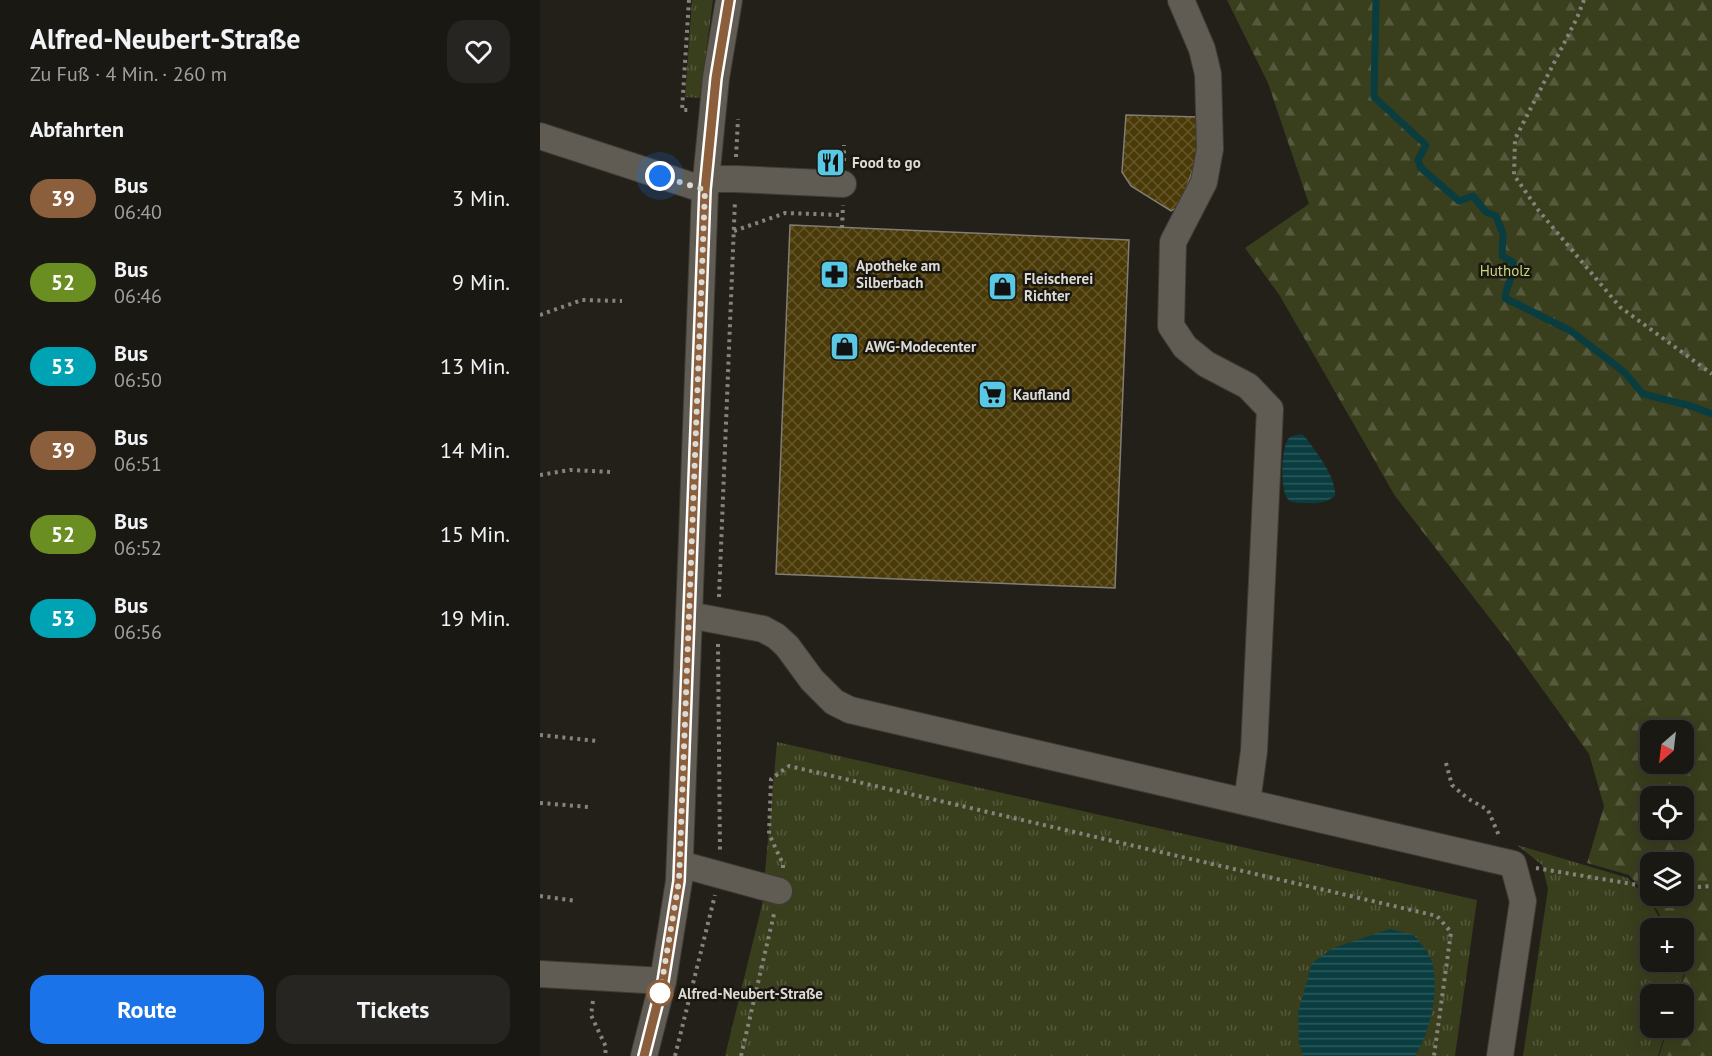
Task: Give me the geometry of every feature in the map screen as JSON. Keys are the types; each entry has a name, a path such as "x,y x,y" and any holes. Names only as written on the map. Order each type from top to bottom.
{"street":[{"path":"644,1056 663,981 679,881 705,185 716,78 729,0"},
{"path":"1181,0 1202,49 1208,74 1210,149 1204,182 1173,242 1171,326 1185,347 1192,353 1206,364 1248,386 1270,409 1254,751 1247,802"},
{"path":"540,136 705,185 736,179 843,184"},
{"path":"689,615 763,628 787,646 812,680 834,702 850,710 1512,864 1523,901 1500,1056"},
{"path":"680,864 779,891"},
{"path":"540,974 663,981"}],"path":[{"path":"675,1056 720,875 718,620 738,114 682,110 688,0"},
{"path":"1584,0 1515,139 1514,175 1539,211 1620,307 1712,374"},
{"path":"734,231 785,213 842,215"},
{"path":"540,315 582,300 622,301"},
{"path":"540,475 570,470 611,472"},
{"path":"540,735 597,741"},
{"path":"1446,763 1452,785 1467,798 1488,810 1512,864 1640,885"},
{"path":"741,1056 779,891 783,864 769,834 771,779 789,766 1437,916 1451,932 1434,1056"},
{"path":"540,803 589,807"},
{"path":"1694,887 1712,886"},
{"path":"540,896 577,901"}],"green space":[{"path":"692,0 713,0 700,98 685,97"},
{"name":"Hutholz","path":"1227,0 1712,0 1712,1056 1659,1056 1665,1038 1694,1038 1694,984 1681,984 1685,972 1694,972 1694,918 1661,918 1655,906 1694,906 1694,852 1640,852 1640,888 1629,875 1587,863 1604,806 1589,754 1509,643 1395,496 1280,296 1245,248 1309,204 1268,83"},
{"path":"777,742 1477,900 1455,1056 725,1056 762,905"},
{"path":"1517,845 1628,878 1640,891 1640,906 1653,906 1659,918 1640,918 1640,972 1684,972 1680,984 1640,984 1640,1038 1664,1038 1658,1056 1523,1056 1548,889 1542,865"}],"water":[{"path":"1302,434 1320,458 1333,481 1335,496 1326,501 1297,503 1286,497 1282,470 1284,450 1289,438"},
{"path":"1390,929 1414,935 1429,954 1433,968 1435,981 1433,1008 1430,1022 1415,1056 1303,1056 1299,1043 1298,1013 1312,963 1333,948"}],"building":[{"path":"1126,115 1198,117 1198,155 1180,206 1171,211 1131,186 1122,172"},
{"name":"Food to go","path":"826,156 836,156 835,168 826,168"},
{"path":"790,225 1129,240 1115,588 776,574"}],"waterway":[{"path":"1376,0 1374,97 1426,145 1418,160 1421,168 1459,201 1473,196 1486,212 1496,216 1503,234 1502,256 1513,262 1513,271 1505,298 1571,331 1624,372 1643,394 1691,406 1712,414"}],"bus line":[{"name":"39","path":"644,1056 663,981 679,881 705,190 716,78 729,0"}],"place":[{"name":"Food to go","path":"831,162"},
{"name":"Apotheke am Silberbach","path":"835,274"},
{"name":"Fleischerei Richter","path":"1003,287"},
{"name":"AWG-Modecenter","path":"844,346"},
{"name":"Kaufland","path":"992,394"},
{"name":"Alfred-Neubert-Straße","path":"660,993"}],"route":[{"path":"660,176 705,190 679,881 660,993"}]}
